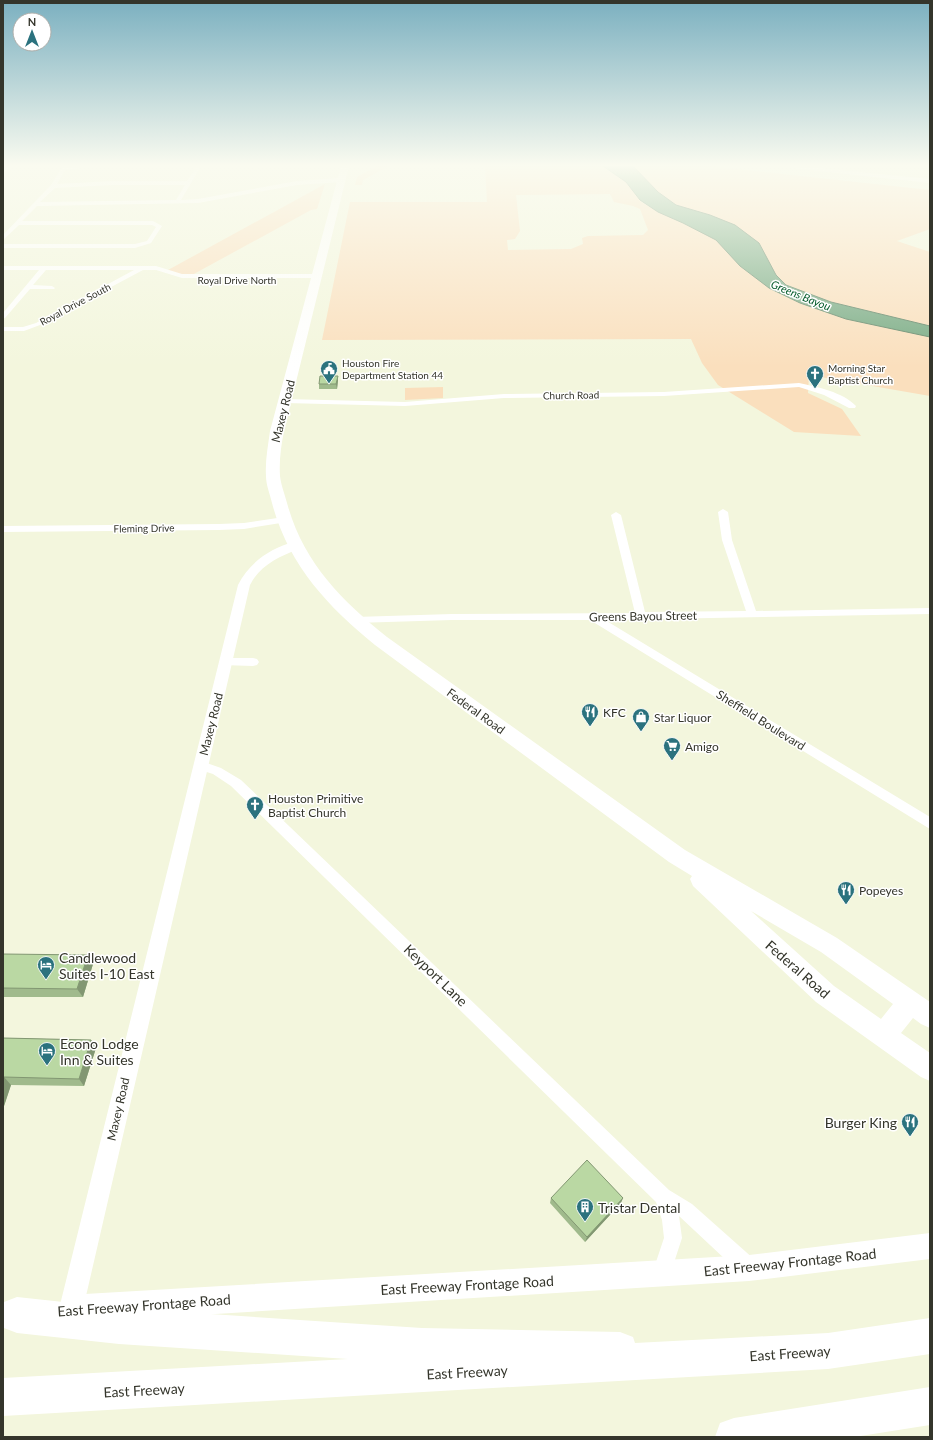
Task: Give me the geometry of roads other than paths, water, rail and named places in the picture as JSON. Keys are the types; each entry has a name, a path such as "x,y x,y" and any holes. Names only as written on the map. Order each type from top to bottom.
{"highway":[{"path":"10,1315 119,1326 422,1346 788,1354"},
{"name":"East Freeway","path":"3,1398 788,1354 828,1351 930,1336"},
{"path":"734,1437 930,1406"}],"main road":[{"name":"Maxey Road","path":"294,546 284,520 273,478 273,456 285,400 327,233"},
{"name":"Federal Road","path":"294,546 325,590 355,620 401,656 676,856 829,945 921,1009"},
{"name":"Federal Road","path":"676,856 825,994 930,1068"},
{"path":"762,937 781,917"},
{"path":"884,1035 921,1009"},
{"name":"East Freeway Frontage Road","path":"10,1315 71,1309 750,1268 930,1246"}],"street":[{"path":"3,246 135,246 149,242 155,233"},
{"name":"Royal Drive North","path":"3,268 156,268 163,270 163,273 170,277 184,280 316,278"},
{"path":"3,317 44,268"},
{"name":"Royal Drive South","path":"3,329 24,329 38,324 143,268"},
{"path":"28,287 52,288"},
{"name":"Church Road","path":"285,400 405,404 504,396 664,394 800,385 837,396 852,406"},
{"path":"723,512 727,540 752,614"},
{"path":"616,515 641,616"},
{"name":"Fleming Drive","path":"3,529 219,527 244,526 284,520"},
{"name":"Maxey Road","path":"71,1309 247,578 252,570 260,563 294,546"},
{"name":"Greens Bayou Street","path":"355,620 452,617 592,617 930,611"},
{"name":"Sheffield Boulevard","path":"592,617 930,824"},
{"path":"226,662 253,662"},
{"name":"Keyport Lane","path":"201,766 217,771 236,782 663,1196 686,1210 750,1268"},
{"name":"Keyport Lane","path":"661,1274 673,1238 671,1220 663,1196"}],"water":[{"name":"Greens Bayou","path":"703,233 746,233 759,243 776,275 786,285 831,302 930,326 930,337 846,319 800,303 769,288 740,266 716,240"}],"place":[{"name":"Houston Fire Department Station 44","path":"329,384"},
{"name":"Morning Star Baptist Church","path":"815,389"},
{"name":"KFC","path":"590,727"},
{"name":"Star Liquor","path":"641,732"},
{"name":"Amigo","path":"672,761"},
{"name":"Houston Primitive Baptist Church","path":"255,820"},
{"name":"Popeyes","path":"846,905"},
{"name":"Candlewood Suites I-10 East","path":"46,980"},
{"name":"Econo Lodge Inn & Suites","path":"47,1066"},
{"name":"Burger King","path":"910,1137"},
{"name":"Tristar Dental","path":"585,1222"}]}
